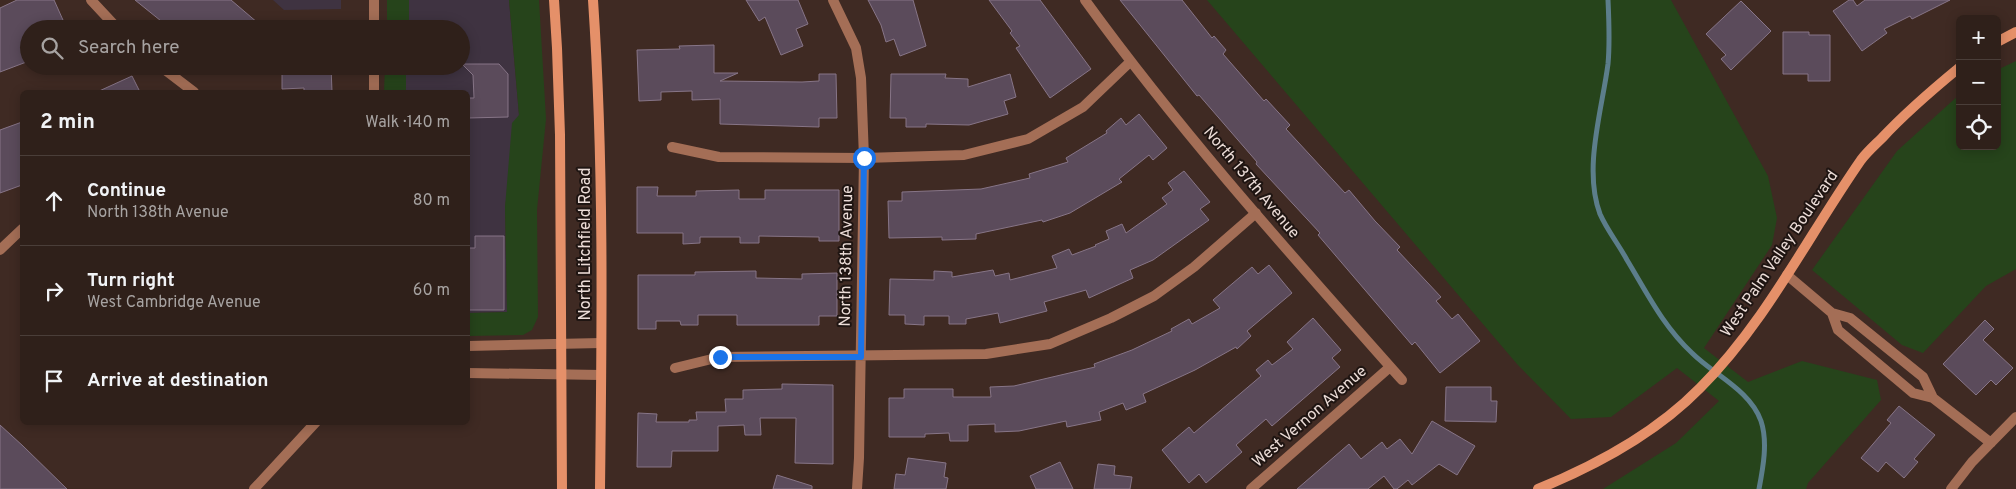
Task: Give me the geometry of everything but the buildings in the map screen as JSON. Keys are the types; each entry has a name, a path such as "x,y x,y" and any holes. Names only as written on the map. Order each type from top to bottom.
{"main road":[{"name":"North Litchfield Road","path":"554,0 560,136 562,489"},
{"name":"North Litchfield Road","path":"593,0 601,129 602,375 600,489"},
{"path":"2001,40 2016,32"},
{"name":"West Palm Valley Boulevard","path":"1538,489 1594,464 1633,441 1667,417 1700,388 1746,335 1862,158 1909,108 1956,70"}],"street":[{"path":"90,0 109,20"},
{"path":"374,0 374,20"},
{"name":"North 138th Avenue","path":"833,0 856,48 861,78 864,158 857,489"},
{"name":"North 137th Avenue","path":"1085,0 1130,62 1256,213 1402,380"},
{"path":"672,147 719,157 864,158 964,155 1028,139 1083,107 1130,62"},
{"path":"172,75 191,90"},
{"path":"374,75 374,90"},
{"path":"675,368 720,357 861,357 986,354 1050,344 1112,318 1154,296 1194,267 1256,213"},
{"path":"0,250 20,231"},
{"path":"1787,275 1832,313 1850,318 1923,376 1932,398"},
{"path":"1832,313 1838,330 1913,393 1932,398 1991,443"},
{"path":"470,346 602,344"},
{"path":"1877,363 1889,349"},
{"name":"West Vernon Avenue","path":"1253,488 1390,367"},
{"path":"470,373 602,375"},
{"path":"1951,489 1972,462 2016,417"},
{"path":"254,489 313,425"}],"shaded area":[{"path":"273,0 341,0 341,9 284,10"},
{"path":"409,0 509,0 519,115 505,207 507,312 470,313 470,90 406,90 406,75 470,75 470,20 409,20"}],"green space":[{"path":"387,0 409,0 409,20 387,20"},
{"path":"509,0 539,0 546,119 537,210 538,317 532,330 523,335 470,336 470,313 507,312 505,207 512,123 519,115"},
{"path":"1207,0 1671,0 1768,176 1777,218 1772,245 1704,348 1748,382 1802,361 1877,380 1881,400 1808,483 1806,489 1603,489 1676,443 1719,401 1677,368 1611,417 1571,419 1517,364"},
{"path":"2016,61 2016,269 1986,286 1923,353 1902,345 1812,270 1897,151 1956,98 1956,150 2001,150 2001,68"},
{"path":"385,75 406,75 406,90 384,90"}],"waterway":[{"path":"1608,0 1608,64 1593,159 1595,197 1600,214 1672,332 1701,361 1749,400 1756,410 1761,421 1764,438 1763,464 1759,489"}],"route":[{"path":"720,357 861,357 864,158"}]}
